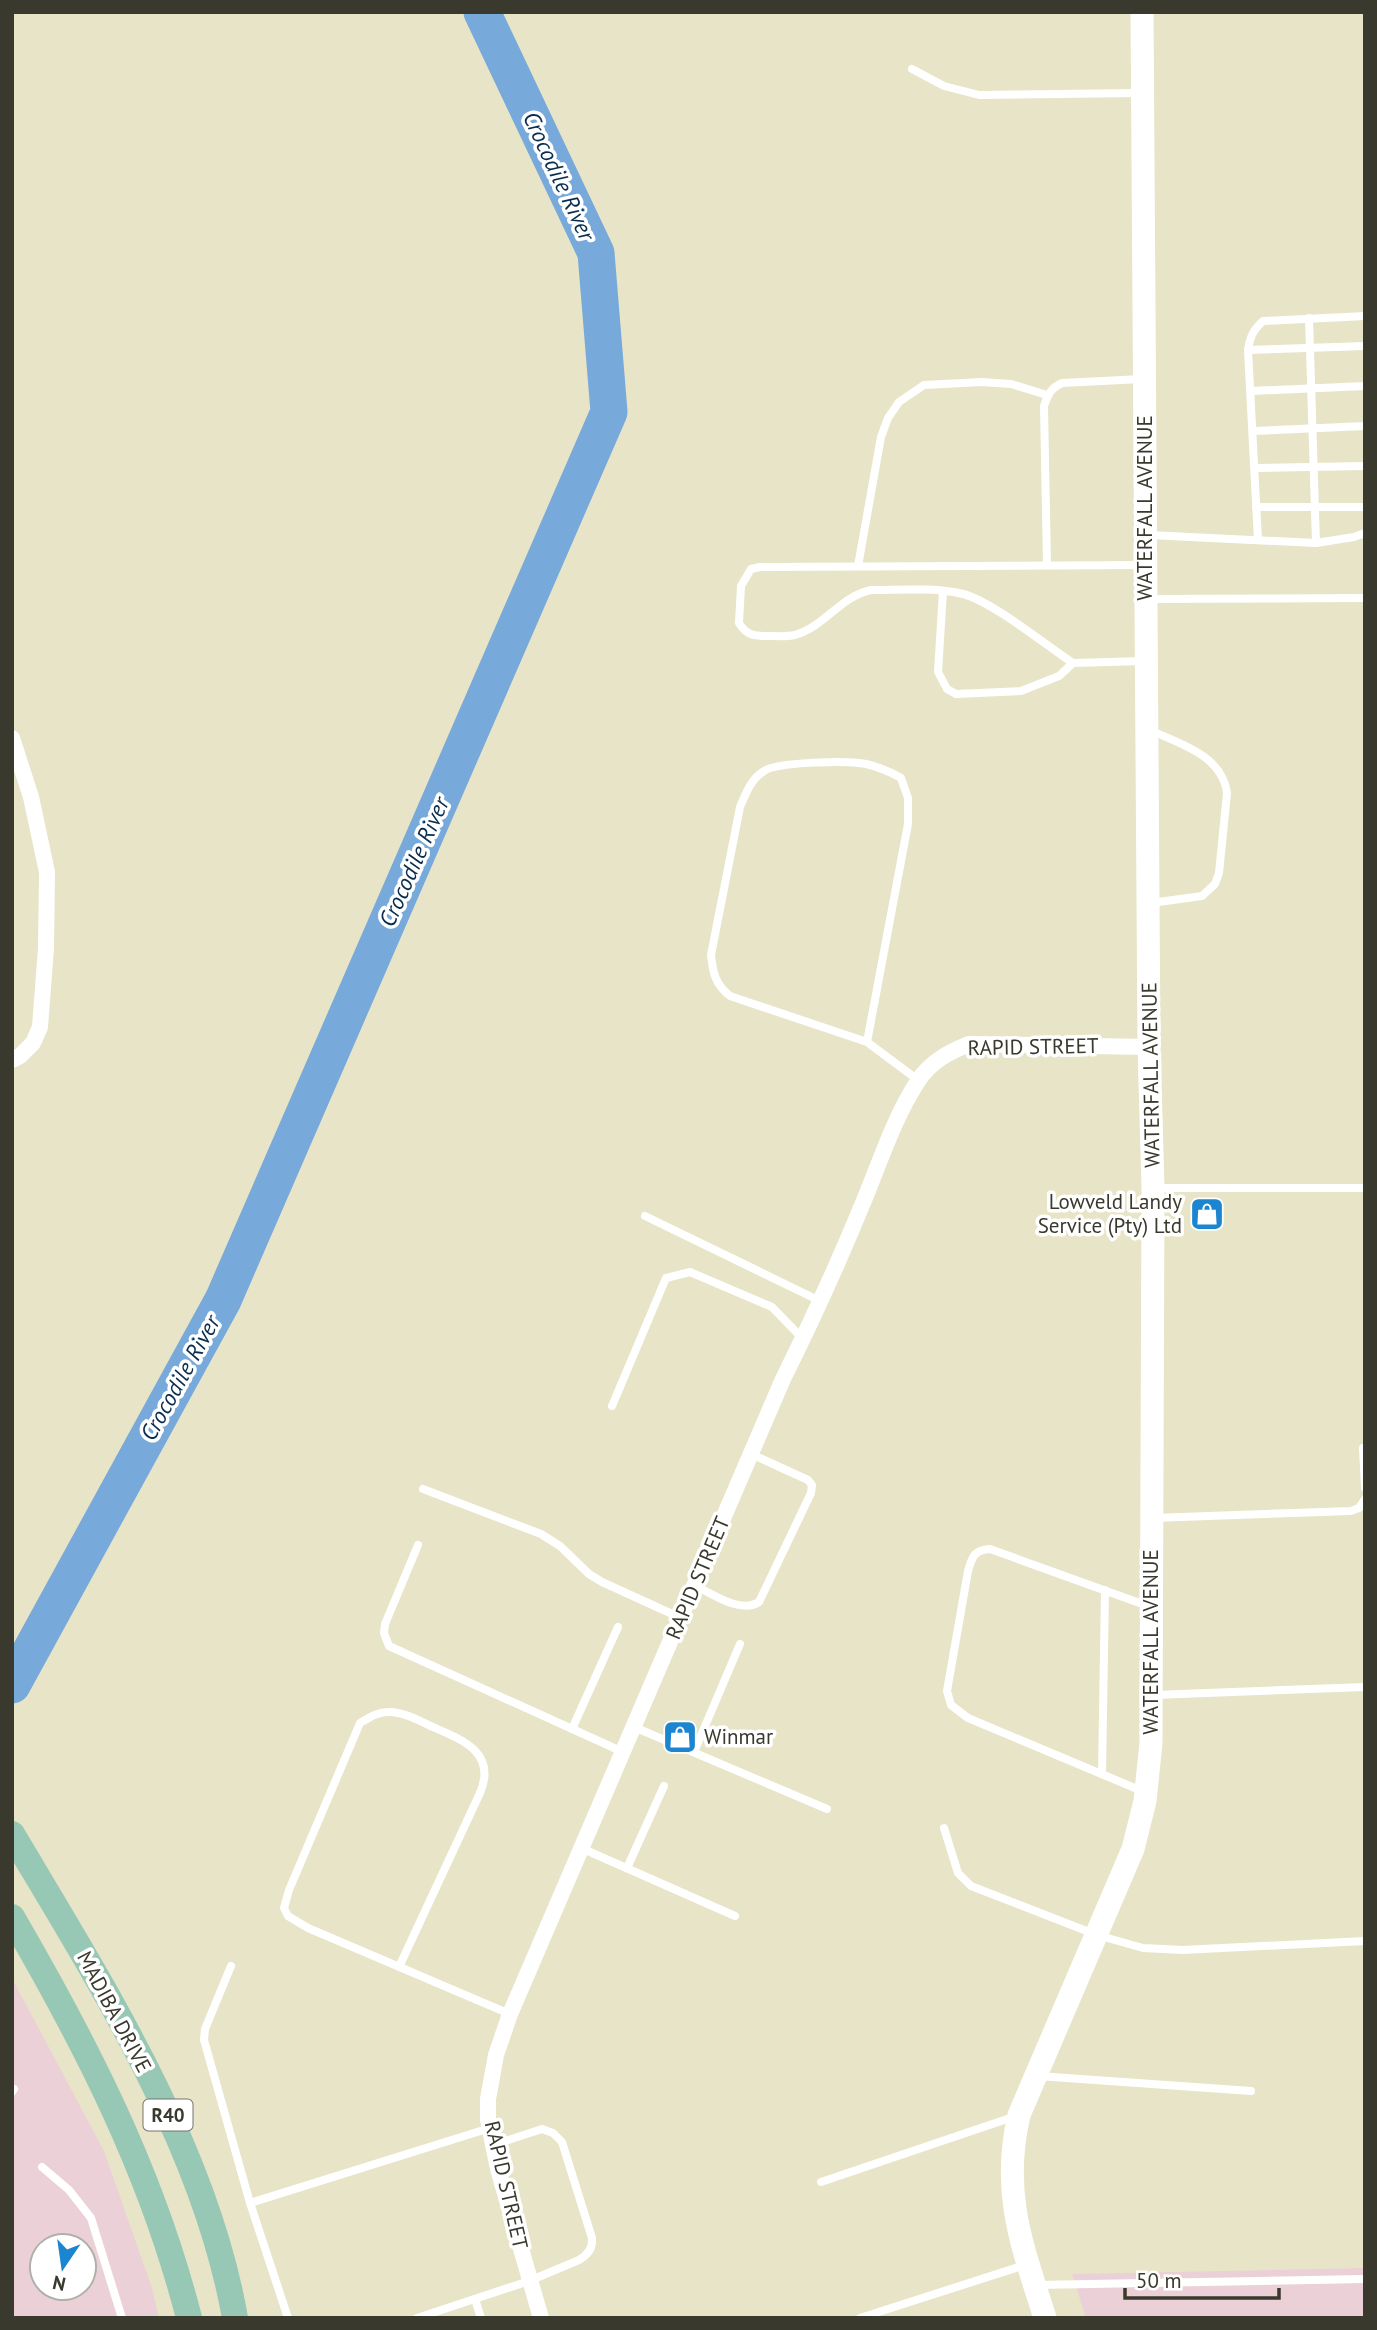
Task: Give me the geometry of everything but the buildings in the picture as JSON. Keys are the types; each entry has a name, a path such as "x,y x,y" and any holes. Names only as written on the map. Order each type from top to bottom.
{"main road":[{"name":"MADIBA DRIVE","path":"12,1834 106,1993 176,2133 223,2263 235,2318"},
{"name":"MADIBA DRIVE","path":"12,1917 85,2046 111,2102 163,2227 189,2318"}],"street":[{"name":"WATERFALL AVENUE","path":"1045,2318 1014,2213 1011,2186 1013,2142 1018,2115 1133,1849 1146,1792 1151,1743 1153,1188 1149,1047 1142,12"},
{"path":"12,738 31,797 47,872 46,948 40,1027 33,1043 20,1056 12,1059"},
{"name":"RAPID STREET","path":"541,2318 489,2128 488,2099 496,2055 510,2014 694,1586 751,1454 822,1302 898,1120 918,1080 932,1065 950,1052 969,1044 1149,1047"}],"lane":[{"path":"912,68 944,86 979,95 1143,93"},
{"path":"1258,540 1248,350 1250,337 1255,328 1264,321 1365,316"},
{"path":"1310,318 1316,542"},
{"path":"1248,350 1365,346"},
{"path":"1047,565 1044,406 1047,395 1053,387 1062,383 1144,379"},
{"path":"858,566 881,436 888,418 899,402 924,385 971,382 1012,384 1047,395"},
{"path":"1251,391 1365,386"},
{"path":"1253,430 1365,426"},
{"path":"1255,468 1365,466"},
{"path":"1256,507 1365,507"},
{"path":"1146,535 1316,542 1365,533"},
{"path":"1146,565 760,567 751,569 741,586 738,624 747,634 756,636 794,635 807,629 859,592 943,591 965,594 983,602 1073,663 1147,661"},
{"path":"943,591 938,672 947,689 965,695 1021,691 1059,676 1073,663"},
{"path":"1146,600 1365,598"},
{"path":"1147,729 1206,757 1220,770 1227,793 1219,873 1215,884 1202,896 1148,904"},
{"path":"867,1042 908,824 908,798 901,778 883,768 862,763 780,764 763,771 748,787 740,807 710,955 718,987 730,996 867,1042 918,1080"},
{"path":"1153,1188 1365,1188"},
{"path":"645,1216 822,1302"},
{"path":"612,1406 666,1278 690,1272 772,1307 803,1339"},
{"path":"1363,1448 1365,1488"},
{"path":"694,1586 742,1606 759,1602 811,1493 812,1485 808,1479 751,1454"},
{"path":"423,1489 541,1534 560,1546 601,1583 681,1618"},
{"path":"1150,1518 1351,1511 1359,1508 1365,1499"},
{"path":"418,1545 385,1625 384,1633 389,1646 623,1752"},
{"path":"1146,1792 968,1718 951,1705 947,1691 968,1571 975,1553 980,1549 990,1549 1151,1606"},
{"path":"1101,1774 1105,1590"},
{"path":"572,1730 618,1627"},
{"path":"694,1752 740,1644"},
{"path":"1151,1695 1365,1687"},
{"path":"399,1967 480,1793 485,1776 481,1758 463,1740 403,1714 389,1712 372,1715 360,1723 289,1890 284,1908 294,1921 399,1967 510,2014"},
{"path":"634,1727 827,1809"},
{"path":"626,1868 664,1786"},
{"path":"944,1828 954,1862 967,1884 1097,1935 1143,1948 1162,1950 1365,1941"},
{"path":"582,1848 735,1916"},
{"path":"232,1965 205,2029 204,2040 250,2203 288,2318"},
{"path":"1036,2076 1251,2091"},
{"path":"821,2182 1018,2115"},
{"path":"250,2203 489,2128"},
{"path":"416,2318 529,2281 585,2256 591,2248 592,2238 562,2142 557,2136 542,2129 493,2145"},
{"path":"42,2166 69,2190 91,2218 122,2318"},
{"path":"860,2318 1031,2274 1365,2279"},
{"path":"475,2299 481,2318"}],"shaded area":[{"path":"14,1982 104,2151 152,2288 159,2318 12,2318"},
{"path":"1365,2268 1365,2318 1086,2318 1072,2274"}],"waterway":[{"name":"Crocodile River","path":"12,1685 223,1300 609,412 596,253 482,12"}],"place":[{"name":"Lowveld Landy Service (Pty) Ltd","path":"1207,1214"},
{"name":"Winmar","path":"680,1737"}]}
